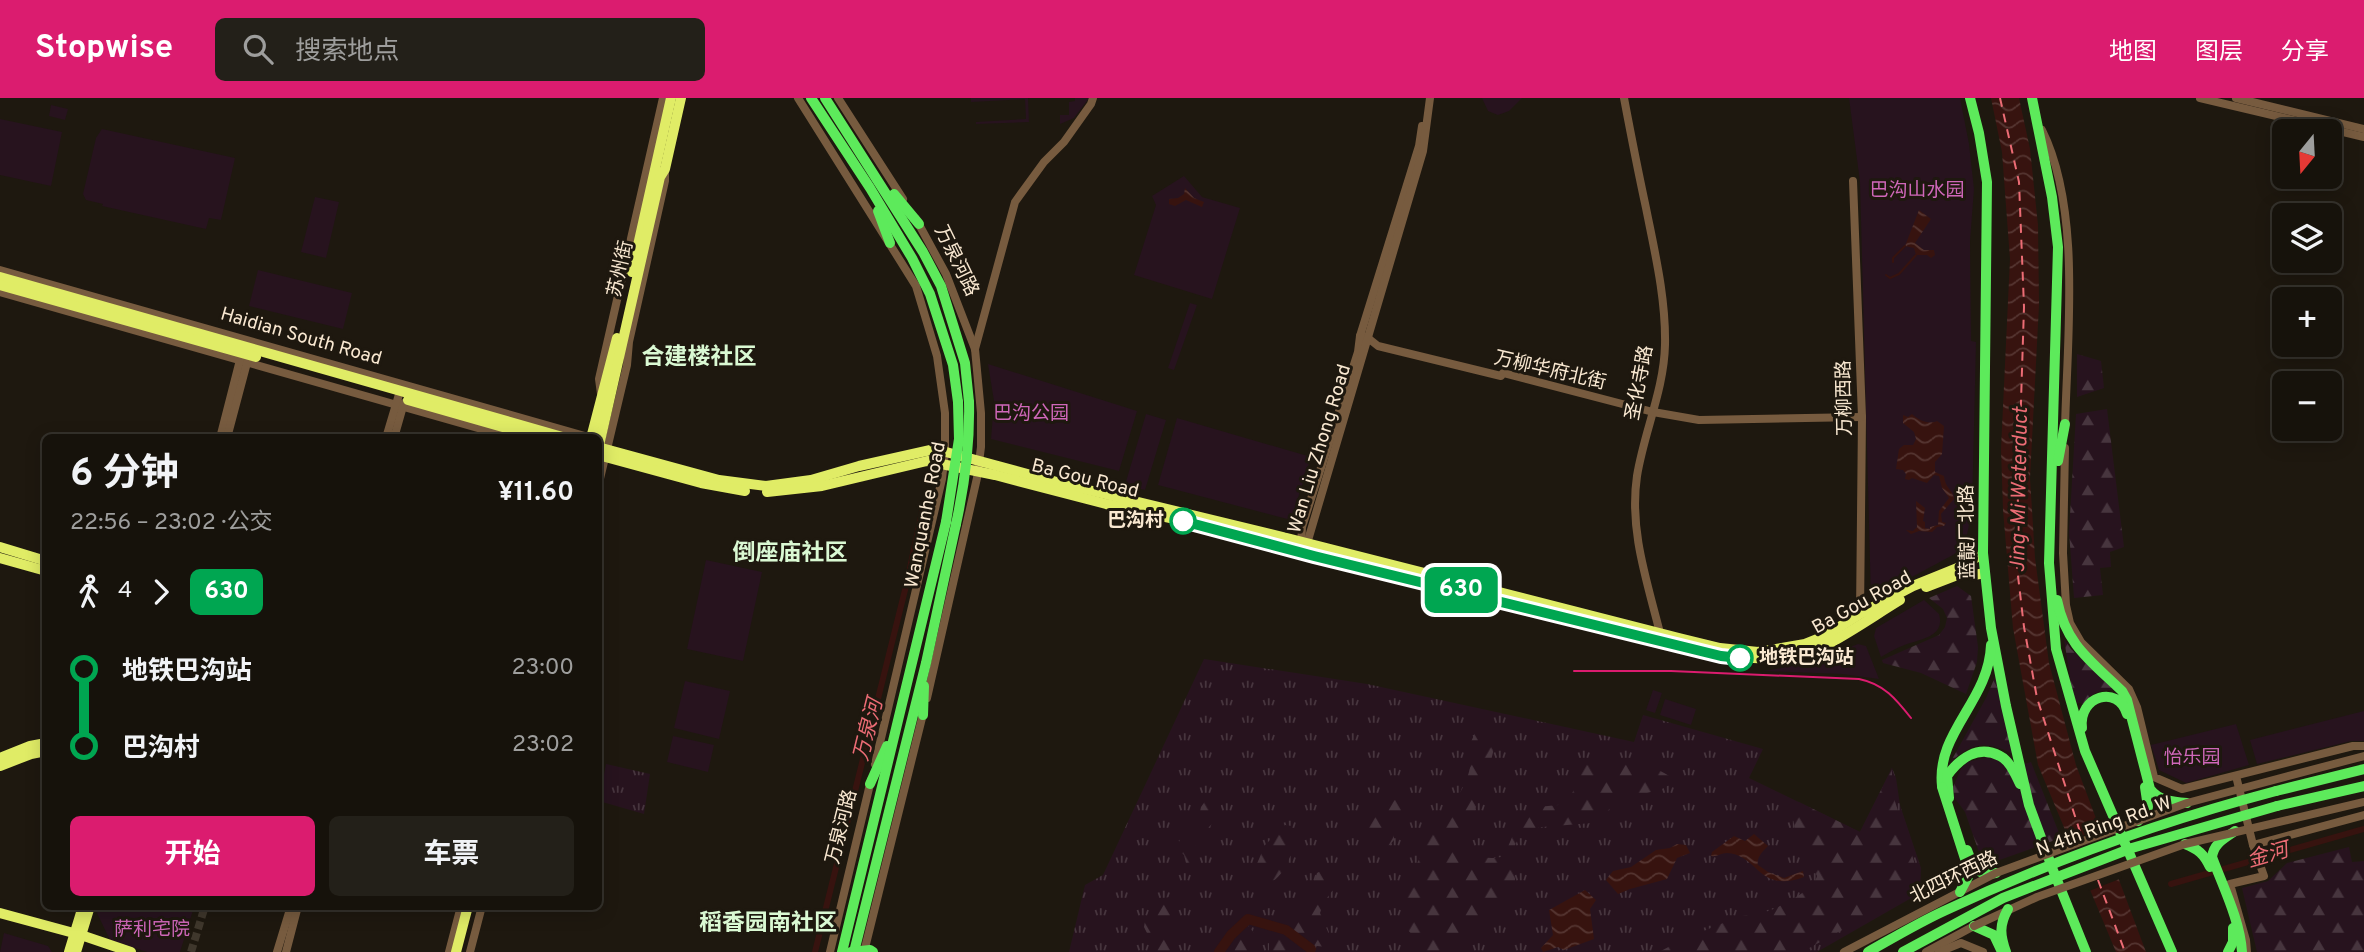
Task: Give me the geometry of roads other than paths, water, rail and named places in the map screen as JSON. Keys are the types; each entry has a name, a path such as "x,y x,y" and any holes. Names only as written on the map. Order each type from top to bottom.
{"highway":[{"name":"Wanquanhe Road","path":"811,98 912,258 930,294 964,402"},
{"name":"Wanquanhe Road","path":"825,98 923,252 941,286 964,363 964,402 951,523 926,663"},
{"name":"蓝靛厂北路","path":"1970,98 1987,182 1983,553 1992,628 2006,706 2029,805 2086,952"},
{"path":"2032,98 2052,197 2058,247 2049,563 2056,649 2085,751 2172,952"},
{"path":"867,162 919,224"},
{"path":"870,188 890,243"},
{"path":"2052,491 2065,424"},
{"name":"Wanquanhe Road","path":"898,721 951,523"},
{"path":"2049,563 2058,606 2071,641 2122,691 2150,789 2154,795 2165,800 2187,803"},
{"path":"1959,892 1968,877 1968,868 1942,787 1940,770 1945,750 1982,682 1991,652 1992,628"},
{"path":"923,715 926,663"},
{"path":"873,952 852,952 926,663"},
{"path":"2085,751 2081,720 2087,705 2099,698 2108,697 2127,705 2148,798 2145,813 2138,821"},
{"path":"870,784 898,721"},
{"name":"万泉河路","path":"842,952 898,721"},
{"path":"1996,873 1985,874 1972,864 1948,793 1947,776 1963,757 1973,753 2000,756 2012,767 2029,805"},
{"name":"N 4th Ring Rd. W","path":"1868,952 1942,912 2081,852 2195,813 2364,769"},
{"name":"N 4th Ring Rd. W","path":"1903,952 2003,898 2168,836 2277,806 2364,786"},
{"path":"2228,952 2233,942 2231,916 2212,857 2218,843 2236,831"},
{"path":"2185,844 2205,855 2240,937 2242,952"},
{"path":"2004,952 2001,922 2008,909"},
{"path":"1974,926 1994,935 2004,952"},
{"path":"2165,932 2179,952"}],"main road":[{"name":"苏州街","path":"599,434 601,394 614,351 671,98"},
{"name":"苏州街","path":"601,434 681,98"},
{"name":"Haidian South Road","path":"0,278 402,398 511,434"},
{"name":"Haidian South Road","path":"0,285 246,351"},
{"name":"Haidian South Road","path":"402,398 550,434"},
{"path":"602,446 719,480 766,486 811,480 935,449 963,456 979,466"},
{"path":"602,446 720,487 767,492 822,486 927,461 962,468 979,466"},
{"name":"Ba Gou Road","path":"979,466 1068,485 1721,656 1771,659 1828,645 1885,609 1933,584 1965,572 1975,575 1985,573"},
{"name":"Ba Gou Road","path":"1304,546 1720,648 1758,652 1805,644 1825,636 1913,586 1965,565 1983,553"},
{"path":"0,547 42,560"},
{"path":"0,558 42,570"},
{"path":"0,758 42,744"},
{"path":"0,766 42,752"},
{"path":"76,952 82,910"},
{"path":"69,952 88,910"},
{"path":"456,952 467,910"},
{"path":"463,952 474,910"},
{"path":"0,914 131,952"},
{"path":"0,920 77,937 111,952"}],"street":[{"name":"苏州街","path":"601,394 599,379 663,98"},
{"path":"798,98 916,286 937,356 945,416 945,452"},
{"name":"万泉河路","path":"838,98 919,224 946,274 975,349 981,413 979,466 969,518 864,952"},
{"path":"975,349 1015,202 1044,162 1064,142 1093,98"},
{"name":"Wan Liu Zhong Road","path":"1304,546 1311,530 1419,146 1424,98"},
{"name":"Wan Liu Zhong Road","path":"1364,337 1423,151 1430,98"},
{"name":"圣化寺路","path":"1623,98 1655,251 1665,322 1662,379 1639,467 1635,507 1640,560 1660,633"},
{"path":"2200,98 2364,137"},
{"path":"2236,98 2364,129"},
{"path":"2039,124 2053,152 2067,234 2069,275 2063,553 2066,606 2070,623 2081,642 2129,689 2137,707 2154,777 2182,789 2353,746 2364,746"},
{"name":"万柳西路","path":"1853,181 1862,417 1860,614"},
{"name":"Haidian South Road","path":"0,270 246,351"},
{"name":"Haidian South Road","path":"0,292 246,351 557,434"},
{"path":"961,313 974,319 986,310"},
{"name":"万柳华府北街","path":"1364,337 1378,346 1501,376 1503,373 1653,412 1699,420 1862,417"},
{"path":"221,434 246,351"},
{"path":"228,434 246,351"},
{"path":"388,434 402,398"},
{"path":"395,434 402,398"},
{"path":"945,416 981,413"},
{"path":"945,416 964,424 959,490 972,501"},
{"name":"万泉河路","path":"830,952 935,509 945,452"},
{"path":"935,509 969,518"},
{"name":"北四环西路","path":"1849,950 1996,873 2187,803 2364,756"},
{"path":"2236,776 2253,845 2264,876 2230,884 2247,952"},
{"path":"1926,952 2008,909 2185,844 2364,802"},
{"path":"2253,845 2364,815"},
{"path":"277,952 290,910"},
{"path":"286,952 297,910"},
{"path":"449,952 460,910"},
{"path":"470,952 481,910"},
{"path":"1939,952 1961,943 1983,952"}],"water":[{"name":"Jing-Mi Waterduct","path":"1991,98 2019,98 2030,149 2038,225 2039,305 2030,478 2035,558 2049,663 2076,765 2146,952 2116,952 2038,765 2013,628 2001,449 2010,259 2002,152"},
{"path":"1185,188 1194,198 1204,202 1202,207 1186,200 1175,206 1169,204 1169,199 1184,194"},
{"path":"1919,210 1931,219 1915,243 1924,250 1934,250 1935,255 1931,258 1927,255 1916,255 1914,248 1905,246"},
{"path":"1912,414 1924,421 1937,421 1944,426 1942,454 1935,462 1935,472 1944,476 1954,499 1941,514 1942,522 1946,523 1944,526 1937,527 1932,532 1919,531 1911,534 1906,530 1913,531 1917,527 1916,501 1925,508 1923,521 1925,528 1930,529 1938,525 1939,511 1949,498 1942,488 1939,476 1934,475 1927,483 1912,478 1905,479 1903,470 1896,469 1899,449 1904,445 1913,445 1916,439 1914,432 1903,423 1903,415 1908,417"},
{"path":"1754,834 1768,846 1759,857 1758,865 1784,878 1803,871 1804,877 1777,881 1738,855 1727,853 1711,856 1712,852 1734,836 1745,841"},
{"path":"1677,844 1686,845 1690,853 1677,858 1667,879 1618,894 1606,880 1613,871 1631,867 1656,850"},
{"path":"1585,890 1596,900 1590,909 1594,939 1564,950 1558,947 1543,952 1541,948 1553,935 1549,910"}],"waterway":[{"path":"1893,262 1893,258 1905,246"},
{"path":"1886,275 1890,278 1899,274 1916,255"},
{"name":"万泉河","path":"815,952 907,582 923,507"},
{"name":"金河","path":"2171,884 2364,829"},
{"path":"1219,952 1231,935 1248,919 1286,930 1311,949"}],"tunnel":[{"path":"191,952 204,910"}],"tram line":[{"path":"1574,671 1671,671 1859,679 1882,689 1895,699 1911,718"}],"place":[{"name":"巴沟村","path":"1183,521"},
{"name":"地铁巴沟站","path":"1740,658"}],"district":[{"name":"合建楼社区","path":"699,358"},
{"name":"倒座庙社区","path":"790,554"},
{"name":"稻香园南社区","path":"768,924"}],"park label":[{"name":"巴沟山水园","path":"1917,191"},
{"name":"巴沟公园","path":"1031,414"},
{"name":"怡乐园","path":"2192,758"},
{"name":"萨利宅院","path":"152,930"}]}
